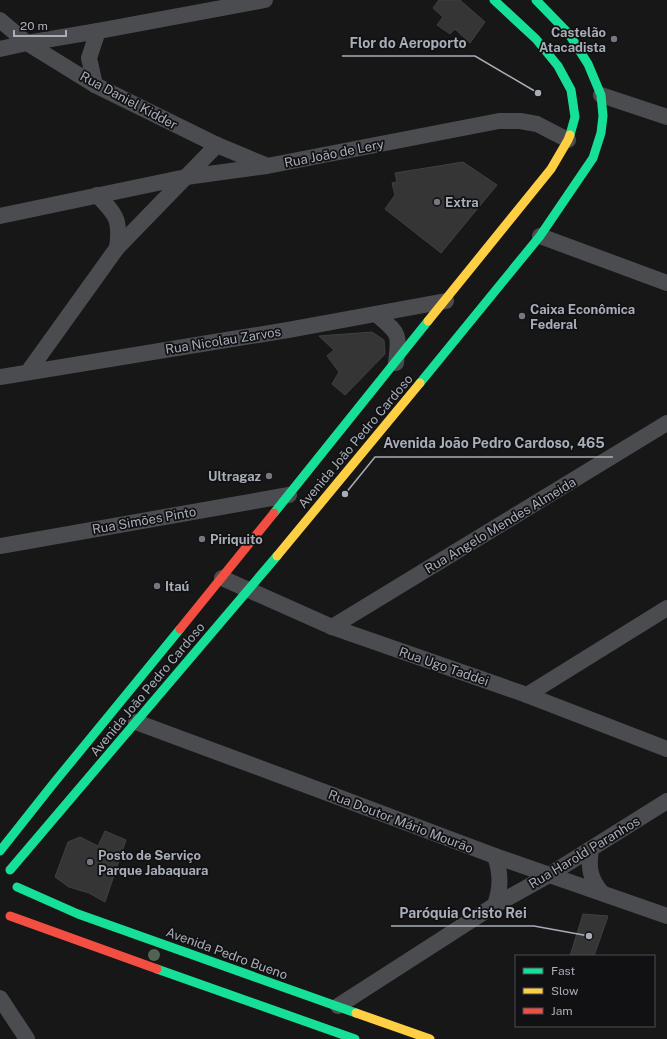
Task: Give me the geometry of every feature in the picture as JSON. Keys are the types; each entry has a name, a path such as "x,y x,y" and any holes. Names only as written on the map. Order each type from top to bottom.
{"main road":[{"name":"Avenida João Pedro Cardoso","path":"0,851 62,772 222,578 446,301 551,169 568,140 575,117 571,90 558,66 536,39 494,0"},
{"name":"Avenida João Pedro Cardoso","path":"17,887 13,875 8,868 249,590 540,236 594,158 601,133 603,116 601,95 588,64 569,34 536,0"},
{"path":"17,887 17,897"},
{"name":"Avenida Pedro Bueno","path":"17,887 78,914 430,1039"},
{"path":"15,907 8,919 355,1039"}],"street":[{"path":"0,49 27,42 98,31 265,0"},
{"name":"Rua Daniel Kidder","path":"0,20 27,42 95,85 217,145 267,166"},
{"path":"95,85 89,58 98,31"},
{"path":"601,95 667,117"},
{"name":"Rua João de Lery","path":"0,216 186,177 267,166 499,121 520,121 537,124 568,140"},
{"path":"28,372 117,248 217,145"},
{"path":"97,195 115,215 119,233 117,248"},
{"path":"540,236 667,283"},
{"name":"Rua Nicolau Zarvos","path":"0,377 288,330 446,301"},
{"path":"376,314 396,332 398,342 396,363"},
{"name":"Rua Angelo Mendes Almeida","path":"332,627 667,423"},
{"name":"Rua Simões Pinto","path":"1,546 289,495"},
{"name":"Rua Ugo Taddei","path":"222,578 332,627 527,695 667,749"},
{"path":"527,695 667,608"},
{"name":"Rua Doutor Mário Mourão","path":"136,722 495,856 667,916"},
{"name":"Rua Harold Paranhos","path":"338,1006 495,905 549,875 667,800"},
{"path":"591,849 590,873 594,884 602,893"},
{"path":"495,856 500,877 500,890 495,905"},
{"path":"0,998 27,1039"}],"building":[{"path":"439,0 460,0 485,22 470,43 455,29 450,34 437,25 443,17 433,8"},
{"name":"Extra","path":"463,162 497,185 441,253 385,209 395,195 392,183 397,182 395,173"},
{"path":"372,332 384,340 385,354 345,395 332,384 339,372 327,356 334,350 319,336"},
{"name":"Posto de Serviço Parque Jabaquara","path":"105,831 126,840 105,902 89,893 69,887 55,877 68,842 80,837 98,846"},
{"path":"583,914 608,916 594,955 570,955"}],"traffic: fast":[{"path":"494,0 536,39 558,66 571,90 575,117 570,135"},
{"path":"420,383 540,236 593,158 601,133 603,116 601,95 588,64 569,34 536,0"},
{"path":"274,513 428,321"},
{"path":"10,870 277,556"},
{"path":"0,851 180,629"},
{"path":"17,887 78,914 356,1013"},
{"path":"157,969 355,1039"}],"traffic: slow":[{"path":"428,321 551,169 570,135"},
{"path":"277,556 420,383"},
{"path":"356,1013 430,1039"}],"traffic: jam":[{"path":"180,629 274,513"},
{"path":"10,916 157,969"}],"place":[{"name":"Castelão Atacadista","path":"614,39"},
{"name":"Flor do Aeroporto","path":"538,93"},
{"name":"Extra","path":"437,202"},
{"name":"Caixa Econômica Federal","path":"522,316"},
{"name":"Ultragaz","path":"269,476"},
{"name":"Avenida João Pedro Cardoso, 465","path":"345,494"},
{"name":"Piriquito","path":"202,539"},
{"name":"Itaú","path":"157,586"},
{"name":"Posto de Serviço Parque Jabaquara","path":"90,862"},
{"name":"Paróquia Cristo Rei","path":"589,936"}]}
